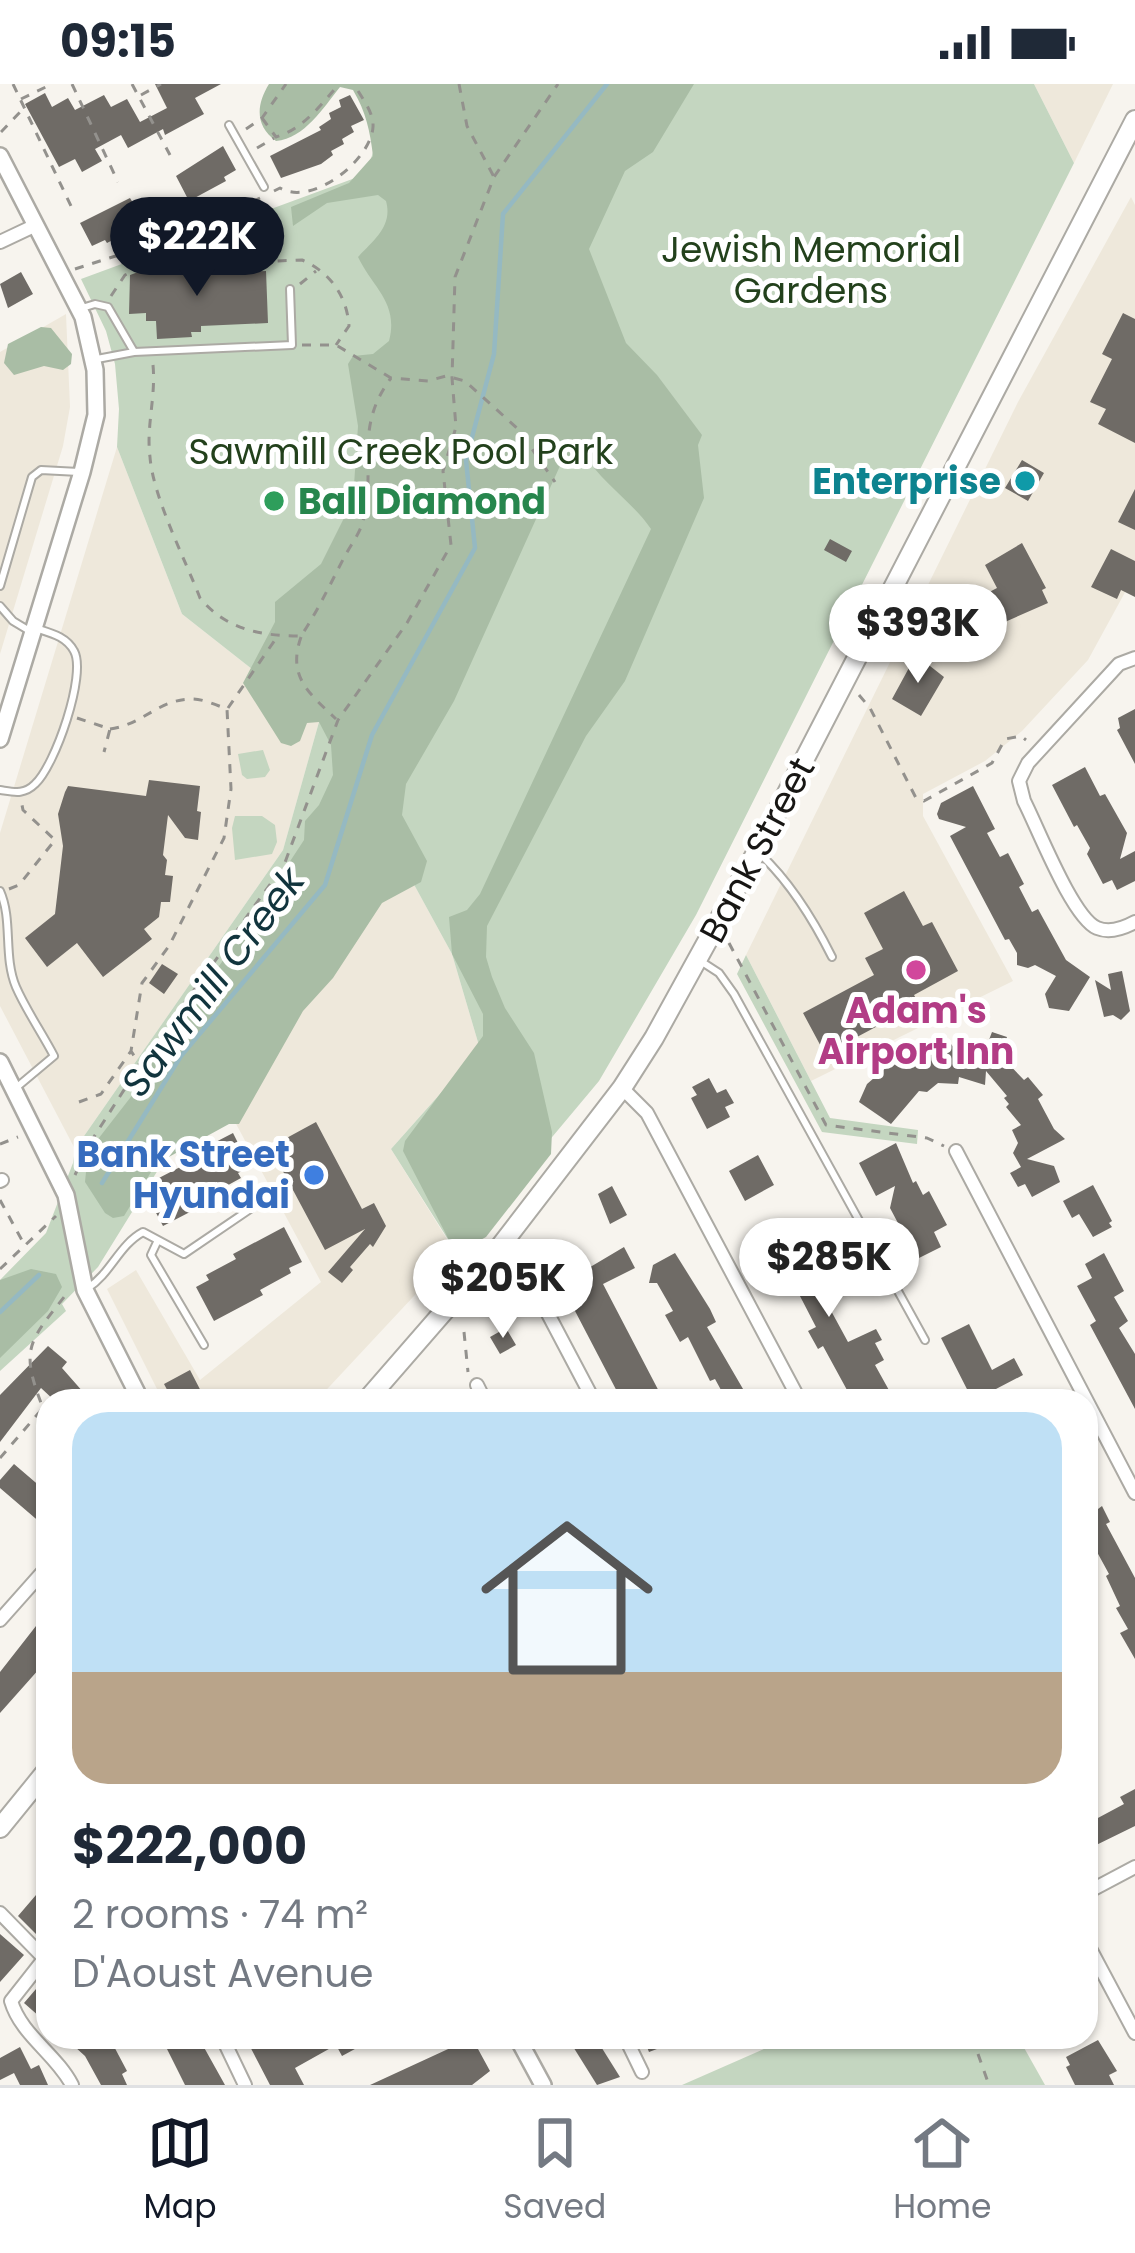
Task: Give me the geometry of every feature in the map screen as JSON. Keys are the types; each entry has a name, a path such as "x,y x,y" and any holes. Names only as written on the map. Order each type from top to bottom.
{"main road":[{"name":"Bank Street","path":"376,1389 499,1248 622,1088 699,960 1135,120"},
{"path":"0,1828 36,1783"}],"street":[{"path":"0,156 79,309 93,359 95,415 0,739"},
{"path":"0,242 36,225"},
{"path":"1135,658 1119,664 1040,750 1019,781 1024,801 1082,918 1101,930 1135,922"},
{"path":"0,1062 66,1195 77,1290 133,1389"},
{"path":"622,1088 647,1113 794,1389"},
{"path":"956,1151 1081,1389"},
{"path":"499,1248 527,1274 588,1389"},
{"path":"478,1385 480,1389"},
{"path":"1098,1422 1135,1493"},
{"path":"0,1620 36,1579"},
{"path":"1098,1887 1135,1867"},
{"path":"0,1913 36,1947"},
{"path":"1098,1964 1135,2033"},
{"path":"36,1969 11,2001 15,2015 36,2038"},
{"path":"46,2049 72,2085"},
{"path":"228,2049 245,2085"},
{"path":"524,2049 543,2085"},
{"path":"631,2049 642,2072"}],"lane":[{"path":"229,125 264,187"},
{"path":"93,359 134,352 292,345 290,289"},
{"path":"79,309 95,304 108,308 134,352"},
{"path":"0,586 32,477 41,470 82,472"},
{"path":"0,606 13,622 66,640 78,656 75,688 47,770 34,786 19,793 0,790"},
{"path":"758,851 781,873 815,922 832,957"},
{"path":"1,891 16,986 54,1056 15,1090"},
{"path":"699,960 719,973 734,994 925,1340"},
{"path":"77,1290 98,1281 128,1240 143,1232 184,1254 262,1201"},
{"path":"158,1240 151,1256 204,1346"}],"path":[{"path":"13,84 71,206"},
{"path":"20,99 52,84"},
{"path":"72,84 118,182"},
{"path":"132,84 170,155"},
{"path":"139,96 161,84"},
{"path":"234,135 262,118 286,84"},
{"path":"245,154 289,134 339,84"},
{"path":"73,270 125,253 155,237 173,220 237,198 245,205 280,188 296,193 318,187 344,172 368,148 373,126 354,84"},
{"path":"459,84 467,126 494,177"},
{"path":"75,1176 90,1143 140,1065 284,865 338,720 407,623 451,545 443,471 456,427 452,378 455,277 494,177 558,84"},
{"path":"1,132 22,109"},
{"path":"262,118 276,137"},
{"path":"170,214 173,220"},
{"path":"108,308 112,291 125,274 144,266 302,260 346,298 349,326 336,345"},
{"path":"290,289 317,269"},
{"path":"292,345 336,345 391,378 465,381 518,429 556,482"},
{"path":"152,351 157,396 150,433 151,470 200,598 212,613 248,631 301,636"},
{"path":"338,720 310,694 294,657 362,525 368,492 368,423 375,400 391,378"},
{"path":"79,1102 100,1094 131,1051 142,983 169,946 224,838 231,789 227,709 278,636"},
{"path":"847,680 870,708 916,798 932,799 992,763 1005,739 1021,736 1040,750"},
{"path":"67,714 110,729 134,726 159,706 192,698 227,709"},
{"path":"104,752 110,729"},
{"path":"1,891 19,885 55,840 26,813"},
{"path":"718,927 738,956 826,1125 927,1138 956,1151"},
{"path":"131,1051 140,1065"},
{"path":"0,1200 25,1246"},
{"path":"0,1269 57,1215"},
{"path":"36,1389 27,1368 31,1349 39,1330 77,1290"},
{"path":"464,1332 466,1369 478,1385"},
{"path":"0,1458 36,1422"},
{"path":"976,2049 989,2085"}],"shaded area":[{"path":"1034,84 1113,84 1074,163"},
{"path":"1131,197 1135,205 1135,574 1088,660 1022,731 985,761 923,794 923,816 1013,981 811,1081 746,955 1018,402"},
{"path":"66,314 70,407 63,446 0,654 0,352"},
{"path":"117,447 182,614 319,722 283,850 75,1149 0,1006 0,833"},
{"path":"381,824 452,954 480,1049 391,1149 455,1252 327,1389 157,1389 107,1289 136,1270 200,1380 321,1282 213,1081"}],"green space":[{"name":"Sawmill Creek Pool Park","path":"269,84 694,84 653,152 625,171 589,249 626,343 702,435 698,445 704,498 625,681 586,736 487,926 486,957 492,977 505,1008 534,1053 552,1132 551,1154 486,1237 475,1243 450,1242 403,1151 405,1141 483,1036 483,1014 452,954 449,917 467,910 480,894 651,529 584,453 564,457 454,701 406,784 402,815 427,861 421,882 382,903 333,978 303,1011 239,1124 229,1124 156,1164 124,1216 113,1218 105,1213 85,1182 88,1152 144,1080 145,1069 304,840 305,821 319,805 333,775 331,745 319,722 307,723 300,741 291,746 281,743 243,683 275,622 275,602 321,564 353,500 358,426 348,364 353,356 373,354 389,341 391,328 388,306 358,257 381,232 387,210 386,201 378,195 327,203 293,226 291,207 349,183 373,156 370,138 353,90 340,87 305,128 276,141 264,129 260,115"},
{"path":"395,84 1034,84 1074,163 696,915 599,1081 456,1252 391,1149 480,1049 452,954 382,826 213,1081 98,1267 62,1304 66,1311 0,1371 0,1280 46,1233 75,1149 283,850 319,722 182,614 117,447 115,364 106,331 81,279 366,174"},
{"path":"41,327 51,328 72,354 71,364 63,370 44,366 14,375 4,363 8,344"},
{"path":"263,750 270,770 265,777 247,779 238,754"},
{"path":"235,816 262,816 275,825 277,842 272,854 235,860"},
{"path":"746,955 830,1118 918,1130 917,1144 822,1132 737,974"},
{"path":"31,1269 56,1274 62,1287 48,1311 0,1358 0,1280"},
{"path":"764,2049 1025,2049 1045,2085 682,2085"}],"building":[{"path":"155,84 221,84 195,98 204,114 128,148 121,135 95,149 102,161 82,172 75,159 59,167 25,104 45,93 52,107 68,98 75,110 104,95 111,107 127,99 140,122 167,108"},
{"path":"350,95 364,120 351,126 354,132 321,164 281,178 270,156 321,130 331,119 329,113 341,107 339,100"},
{"path":"223,146 236,170 224,177 226,181 189,201 176,176"},
{"path":"130,198 145,223 92,246 80,223"},
{"path":"188,265 189,271 266,271 268,323 201,326 201,332 191,332 192,337 157,339 156,321 146,321 146,313 129,314 130,275 152,267"},
{"path":"21,272 33,294 8,308 0,284"},
{"path":"1123,313 1135,319 1135,443 1098,424 1106,409 1090,402 1112,359 1102,354"},
{"name":"Enterprise","path":"1022,460 1044,473 1028,501 1005,488"},
{"path":"1135,489 1135,530 1118,522"},
{"path":"830,539 852,551 846,562 824,550"},
{"path":"1022,543 1046,588 1042,590 1048,603 989,629 974,600 997,588 985,565"},
{"path":"1111,549 1135,561 1135,597 1121,590 1117,599 1091,587"},
{"path":"916,655 944,677 921,716 892,699"},
{"path":"1135,709 1135,764 1117,730 1118,718"},
{"path":"1085,767 1127,833 1120,859 1135,851 1135,881 1117,890 1112,880 1103,884 1087,854 1090,848 1052,785"},
{"path":"149,780 200,786 197,811 201,812 198,840 185,838 168,815 163,855 165,875 173,876 170,902 161,902 159,917 144,929 152,939 103,977 77,943 47,967 25,938 55,914 63,846 58,814 68,786 146,796"},
{"path":"973,786 995,829 987,833 1000,857 1008,853 1032,912 1038,909 1066,960 1090,977 1069,1011 1049,1008 1045,994 1056,976 1035,965 1017,965 1017,953 1009,939 1005,940 950,836 966,827 939,819 941,803"},
{"name":"Adam's Airport Inn","path":"904,891 923,926 932,922 958,971 914,995 919,1004 825,1054 803,1013 874,975 865,958 883,949 864,913"},
{"path":"162,964 178,974 164,994 149,983"},
{"path":"1122,971 1130,1011 1121,1020 1104,1017 1095,980 1111,990 1108,974"},
{"path":"992,1032 1007,1037 1001,1056 1043,1095 1038,1099 1065,1139 1027,1159 1054,1166 1060,1182 1032,1197 1025,1184 1018,1187 1010,1173 1021,1167 1013,1153 1018,1143 1012,1130 1021,1125 1006,1107 1007,1096 986,1071 985,1085 959,1077 958,1084 938,1083 927,1092 919,1091 891,1124 859,1102 867,1084 910,1047 918,1057 951,1044 965,1061 972,1040 987,1045"},
{"path":"709,1078 717,1093 726,1089 734,1103 725,1107 730,1117 707,1129 691,1098 697,1095 692,1087"},
{"name":"Bank Street Hyundai","path":"316,1122 362,1209 374,1203 386,1226 342,1283 328,1272 365,1229 325,1250 270,1147"},
{"path":"233,1133 250,1167 238,1173 241,1178 210,1195 213,1200 163,1226 145,1192 158,1186 155,1180 186,1164 183,1159"},
{"path":"896,1143 913,1183 923,1195 929,1191 947,1225 934,1232 941,1247 917,1259 890,1208 895,1186 876,1196 859,1163"},
{"path":"758,1155 774,1185 745,1201 729,1171"},
{"path":"1093,1185 1112,1227 1093,1237 1079,1214 1072,1218 1063,1201"},
{"path":"612,1186 627,1215 610,1224 598,1194"},
{"path":"777,1220 792,1250 808,1241 812,1248 816,1246 822,1257 818,1259 821,1266 815,1269 828,1293 823,1296 848,1342 876,1329 882,1340 875,1343 884,1360 875,1365 888,1389 846,1389 823,1346 818,1349 808,1331 816,1327 787,1271 781,1274 759,1229"},
{"path":"284,1227 302,1262 260,1290 263,1295 214,1321 196,1287 209,1280 206,1275 236,1259 233,1254"},
{"path":"624,1247 635,1268 603,1284 658,1389 616,1389 563,1288 568,1286 565,1282"},
{"path":"675,1253 710,1309 716,1322 707,1327 743,1389 720,1389 715,1379 710,1381 688,1337 680,1342 665,1315 673,1311 657,1283 649,1283 653,1265"},
{"path":"1104,1253 1124,1291 1114,1297 1128,1321 1119,1328 1135,1354 1135,1409 1090,1325 1096,1321 1077,1286 1092,1278 1085,1264"},
{"path":"969,1324 992,1370 1014,1358 1023,1375 996,1389 967,1389 941,1338"},
{"path":"506,1328 516,1345 500,1354 490,1337"},
{"path":"48,1346 67,1362 62,1368 80,1389 36,1389 0,1442 0,1395"},
{"path":"190,1370 200,1389 167,1389 164,1384"},
{"path":"14,1464 36,1483 36,1519 0,1488 0,1480"},
{"path":"1102,1506 1110,1522 1106,1524 1135,1578 1135,1659 1120,1633 1128,1629 1116,1608 1120,1606 1098,1554 1098,1509"},
{"path":"36,1626 36,1672 0,1713 0,1672"},
{"path":"1135,1789 1135,1826 1098,1844 1098,1818 1124,1804 1120,1797"},
{"path":"36,1895 36,1934 18,1916"},
{"path":"0,1934 24,1955 0,1982"},
{"path":"36,1989 36,2014 24,2003"},
{"path":"1098,2040 1117,2071 1109,2075 1114,2085 1075,2085 1066,2057 1081,2049 1098,2049"},
{"path":"20,2047 31,2069 39,2065 48,2085 20,2085 14,2073 0,2080 0,2058"},
{"path":"77,2049 115,2049 127,2071 122,2074 127,2085 101,2085"},
{"path":"167,2049 205,2049 225,2085 185,2085"},
{"path":"251,2049 329,2049 295,2068 304,2085 270,2085"},
{"path":"448,2049 478,2049 490,2071 472,2085 370,2085"},
{"path":"574,2049 602,2049 620,2077 597,2085"}],"waterway":[{"name":"Sawmill Creek","path":"102,1183 181,1056 325,885 372,735 475,548 466,460 494,354 503,214 607,84"},
{"name":"Sawmill Creek","path":"0,1312 39,1275"}],"place":[{"name":"Enterprise","path":"1025,481"},
{"name":"Ball Diamond","path":"274,501"},
{"name":"Adam's Airport Inn","path":"916,970"},
{"name":"Bank Street Hyundai","path":"314,1175"}],"park label":[{"name":"Jewish Memorial Gardens","path":"811,270"}]}
